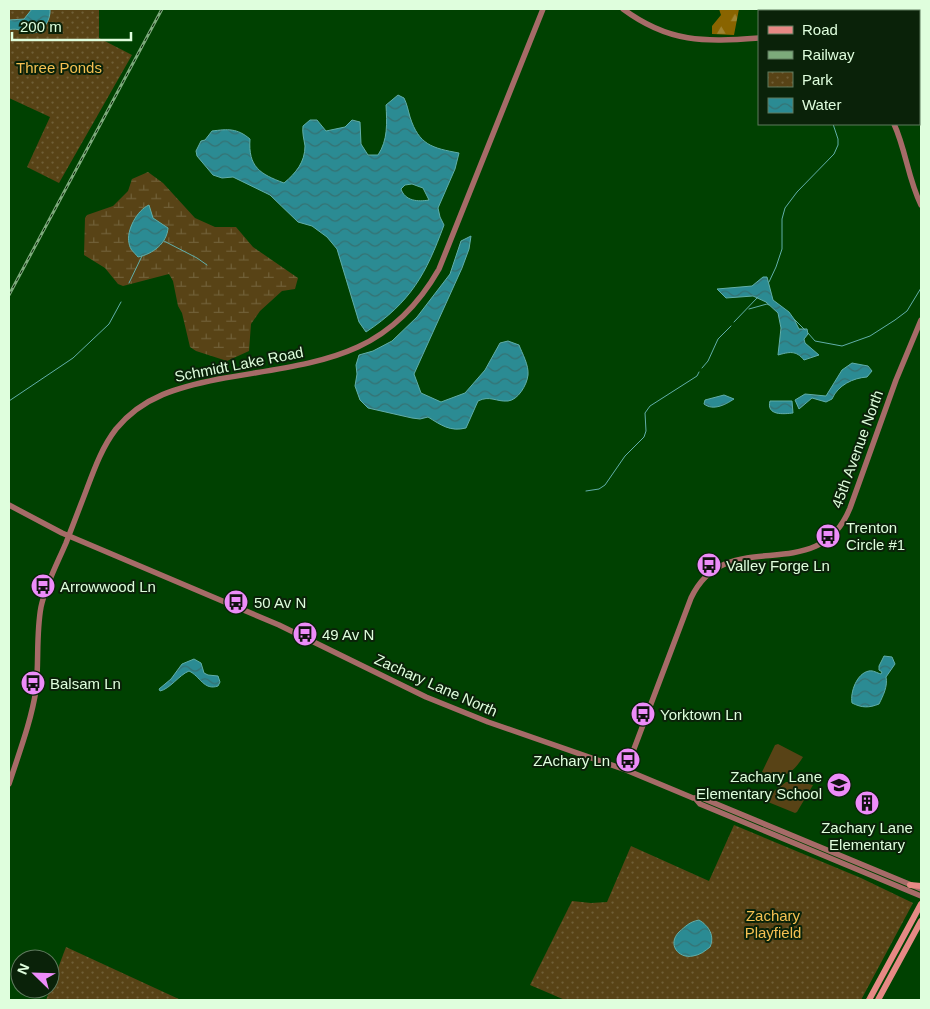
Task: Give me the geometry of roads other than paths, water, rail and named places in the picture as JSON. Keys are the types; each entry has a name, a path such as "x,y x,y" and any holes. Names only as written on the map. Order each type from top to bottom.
{"main road":[{"path":"910,885 921,887"},
{"path":"868,1000 921,904"},
{"path":"878,1000 921,921"},
{"path":"901,957 908,953 921,928"}],"street":[{"name":"Schmidt Lake Road","path":"9,784 34,701 39,623 43,602 50,579 107,442 126,418 149,400 162,394 191,384 312,362 346,353 363,346 384,332 414,305 431,282 445,256 544,9"},
{"path":"623,9 661,31 692,39 718,41 758,38"},
{"path":"894,125 899,135 912,185 921,205"},
{"name":"45th Avenue North","path":"626,770 691,598 701,580 716,567 730,561 784,554 804,550 822,543 834,534 845,519 896,380 921,320"},
{"name":"Zachary Lane North","path":"9,506 69,536 279,625 426,697 495,725 626,770 695,798 702,798 910,885"},
{"name":"Zachary Lane North","path":"695,798 700,804 921,896"}],"water":[{"path":"32,9 50,9 48,21 43,28 33,33 15,29 9,30 9,20 24,19"},
{"path":"398,95 404,98 410,117 422,139 434,147 459,153 455,169 438,208 444,225 431,258 406,298 395,310 366,332 359,322 337,249 327,237 312,226 298,222 270,195 233,177 222,178 213,175 197,156 196,151 201,141 205,140 212,131 236,131 250,139 251,156 257,168 262,173 284,183 302,162 305,152 303,126 310,120 317,120 326,131 345,127 352,120 360,122 361,144 368,155 378,155 384,143 387,125 386,105","holes":["412,184 423,188 429,200 412,200 401,189 405,185"]},
{"path":"149,205 153,218 168,228 167,233 158,247 138,257 132,251 129,233 133,221 140,211"},
{"path":"471,236 469,249 462,268 414,374 421,393 441,402 465,393 485,370 500,343 508,341 519,345 526,363 528,375 524,387 512,400 482,399 478,401 466,428 460,429 446,427 428,417 412,418 368,408 360,400 355,386 356,365 359,355 373,351 392,341 417,317 450,274 461,241"},
{"path":"763,277 767,277 773,300 789,312 799,329 807,329 808,334 804,339 805,343 819,355 804,360 792,353 778,355 781,328 778,313 766,302 753,296 726,298 717,289 752,286"},
{"path":"852,363 868,366 872,371 867,377 856,379 842,386 832,399 826,402 812,398 799,409 795,400 805,394 826,396 842,370"},
{"path":"724,395 734,399 715,407 704,404 705,400"},
{"path":"770,401 792,401 793,413 781,414 773,412 769,406"},
{"path":"884,656 892,657 895,664 886,677 886,687 879,704 866,707 852,703 853,689 858,679 865,672 869,671 881,674 879,666"},
{"path":"194,659 201,663 204,673 218,676 220,682 218,686 206,685 189,671 167,688 160,691 159,689 171,679 182,664"},
{"path":"699,920 706,925 710,932 712,939 710,947 696,955 688,956 679,953 674,946 674,941 679,932 688,924"}],"waterway":[{"path":"769,282 782,249 782,219 785,208 797,192 834,154 838,145 838,139 833,125"},
{"path":"164,241 207,265"},
{"path":"129,283 142,256"},
{"path":"808,333 815,341 842,346 870,336 907,311 921,288"},
{"path":"734,322 758,297"},
{"path":"9,401 73,358 109,324 121,302"},
{"path":"749,309 769,305"},
{"path":"794,319 805,330"},
{"path":"702,368 708,361 718,339 731,326"},
{"path":"586,491 599,489 605,485 625,456 644,437 646,431 645,413 650,406 697,376 699,372"}],"railway":[{"path":"9,295 162,9"}],"place":[{"name":"Trenton Circle #1","path":"828,536"},
{"name":"Valley Forge Ln","path":"709,565"},
{"name":"Arrowwood Ln","path":"43,586"},
{"name":"50 Av N","path":"236,602"},
{"name":"49 Av N","path":"305,634"},
{"name":"Balsam Ln","path":"33,683"},
{"name":"Yorktown Ln","path":"643,714"},
{"name":"ZAchary Ln","path":"628,760"},
{"name":"Zachary Lane Elementary School","path":"839,785"},
{"name":"Zachary Lane Elementary","path":"867,803"}],"park label":[{"name":"Three Ponds","path":"59,67"},
{"name":"Zachary Playfield","path":"773,924"}]}
